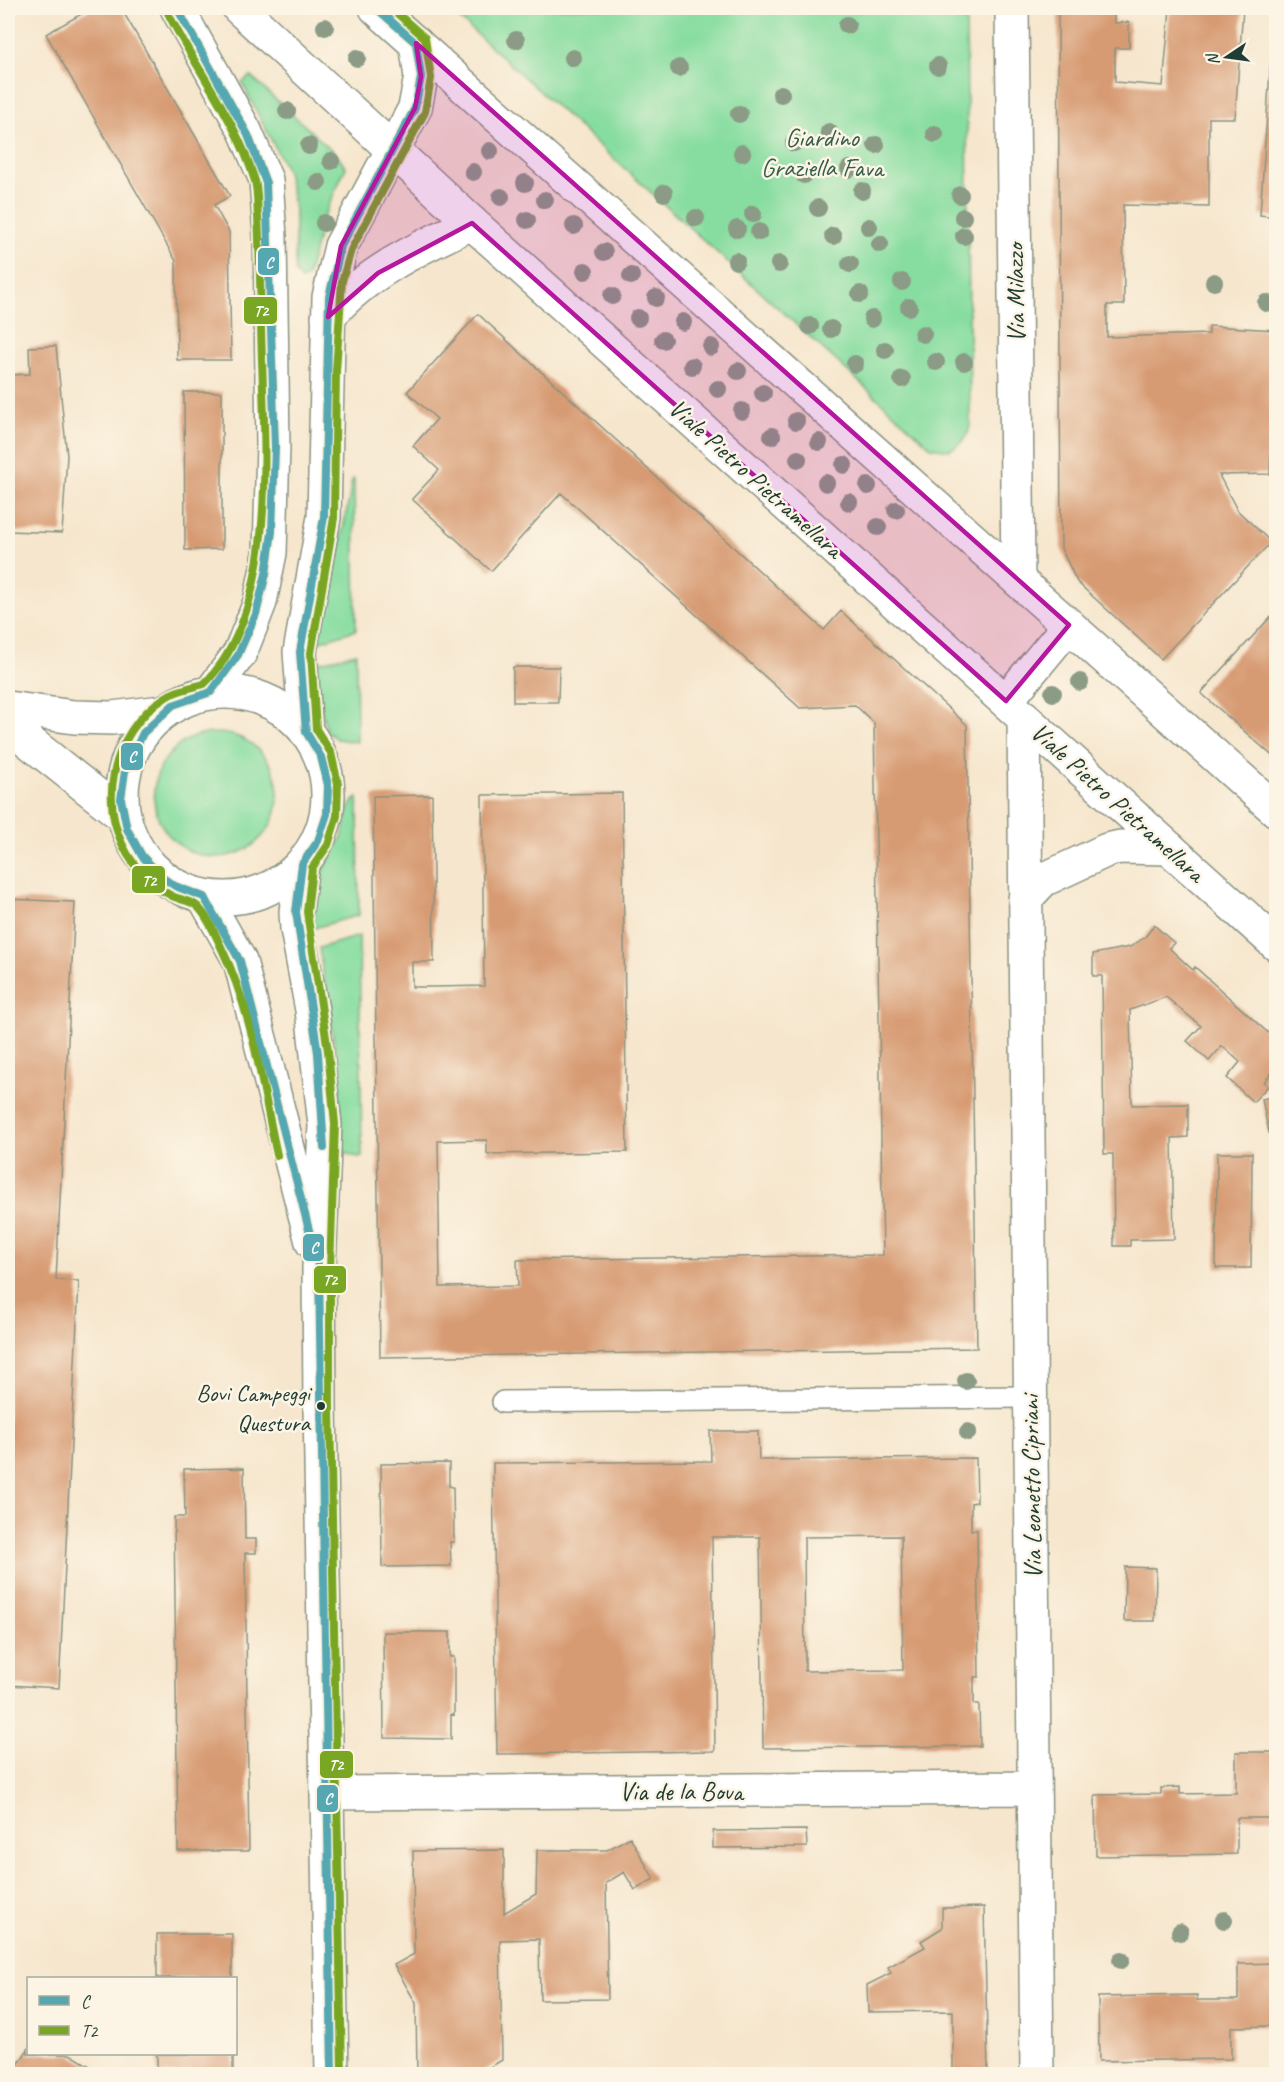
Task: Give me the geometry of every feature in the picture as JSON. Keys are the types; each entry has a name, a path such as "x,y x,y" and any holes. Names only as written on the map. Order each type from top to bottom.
{"street":[{"path":"177,8 245,131 266,180 270,237 273,446 270,553 261,602 247,636 240,652 211,692"},
{"name":"Viale Pietro Pietramellara","path":"239,8 472,224 1276,944"},
{"path":"376,8 1276,810"},
{"name":"Via Milazzo","path":"1011,8 1018,579"},
{"path":"306,732 300,652 324,517 328,317 332,279 341,246 415,108 422,77 416,43"},
{"path":"328,317 378,273 422,247 472,224"},
{"path":"1015,709 1069,625"},
{"path":"211,692 238,692 264,699 287,713 306,732 321,757 328,785 327,814 318,841 302,864 281,882 257,894 231,899 204,897 176,886 151,868 134,844 123,816 122,787 128,759 142,733 162,712 185,699 211,692"},
{"path":"8,708 74,717 112,718 162,712"},
{"name":"Via Leonetto Cipriani","path":"1015,709 1025,899 1037,2074"},
{"path":"8,725 123,816"},
{"path":"1025,899 1043,880 1107,850 1120,847 1169,848"},
{"path":"302,864 296,912 297,929 315,1031 325,1125 319,1269 332,2074"},
{"path":"204,897 240,961 319,1269"},
{"name":"Via de la Bova","path":"328,1793 1034,1788"}],"lane":[{"path":"504,1402 1030,1397"}],"highlighted area":[{"path":"416,43 531,145 1069,625 1006,701 472,223 378,273 328,317 341,246 415,108 421,77"}],"green space":[{"name":"Giardino Graziella Fava","path":"448,8 966,8 970,423 969,432 964,439 949,450 931,447"},
{"path":"250,76 336,154 346,167 324,216 307,277 301,280 295,272 295,211 287,171 242,83"},
{"path":"354,479 356,630 311,644 335,563"},
{"path":"356,653 357,742 337,739 327,731 309,665"},
{"path":"216,733 240,738 260,751 273,771 278,795 273,819 260,839 240,852 216,857 192,852 172,839 159,819 154,795 159,771 172,751 192,738"},
{"path":"358,798 359,915 314,928 313,907 316,886 344,831 349,808"},
{"path":"359,936 362,1157 348,1153 340,1140 338,1069 319,948"}],"building":[{"path":"92,8 121,8 230,196 214,205 229,232 231,360 177,360 176,261 46,34"},
{"path":"1058,8 1114,8 1114,23 1129,22 1129,48 1115,48 1115,82 1163,86 1170,8 1243,8 1235,118 1209,118 1209,207 1123,205 1124,305 1107,305 1107,337 1209,334 1209,326 1276,330 1270,474 1219,475 1237,510 1271,542 1161,659 1077,582 1061,548"},
{"path":"1274,13 1276,13 1276,217 1260,215"},
{"path":"478,314 824,630 841,611 967,725 977,1348 380,1357 373,796 432,795 434,962 412,962 412,987 435,987 484,986 482,795 622,793 627,1152 487,1154 487,1140 438,1141 440,1287 518,1286 517,1260 883,1255 874,723 855,705 800,708 561,493 491,571 412,499 439,470 413,446 437,419 407,392"},
{"path":"56,346 67,456 62,533 8,531 8,375 30,374 29,347"},
{"path":"184,392 222,392 222,549 185,550"},
{"path":"1276,611 1276,759 1201,693"},
{"path":"513,667 559,667 558,702 513,702"},
{"path":"8,899 75,902 56,1280 79,1281 59,1688 8,1685"},
{"path":"1154,925 1174,943 1169,948 1193,970 1195,967 1276,1040 1276,1068 1264,1082 1268,1086 1253,1102 1227,1078 1240,1062 1222,1046 1209,1061 1187,1041 1201,1026 1166,997 1130,1010 1132,1105 1188,1104 1188,1137 1172,1138 1174,1239 1130,1240 1130,1246 1114,1246 1113,1154 1104,1154 1102,976 1093,976 1093,954 1130,947 1145,937"},
{"path":"1276,1096 1276,1132 1269,1133 1262,1099"},
{"path":"1217,1153 1252,1153 1251,1268 1216,1268"},
{"path":"710,1431 758,1431 759,1460 976,1458 977,1502 971,1503 971,1530 977,1530 979,1677 974,1677 974,1704 979,1704 980,1746 763,1748 760,1537 712,1537 715,1751 497,1754 493,1463 711,1461","holes":["901,1536 903,1670 805,1671 804,1537"]},
{"path":"449,1463 449,1486 453,1487 454,1542 450,1542 451,1566 382,1567 381,1464"},
{"path":"244,1468 245,1539 256,1539 256,1553 245,1553 249,1851 178,1851 174,1517 185,1517 184,1469"},
{"path":"1125,1567 1156,1568 1155,1621 1124,1621"},
{"path":"383,1632 450,1632 450,1657 454,1657 454,1715 451,1714 451,1739 384,1738"},
{"path":"1236,1752 1276,1752 1276,1818 1237,1818 1237,1854 1096,1856 1095,1795 1161,1794 1161,1788 1180,1787 1180,1794 1236,1793"},
{"path":"806,1830 807,1847 713,1848 713,1831"},
{"path":"630,1837 654,1879 635,1890 624,1872 606,1883 608,1999 540,2000 539,1939 500,1940 502,2060 479,2074 417,2074 416,2003 394,1965 414,1954 413,1851 504,1850 504,1913 536,1894 537,1850 607,1850"},
{"path":"984,1907 988,2074 953,2074 953,2011 868,2012 867,1985 891,1973 888,1967 925,1947 921,1941 942,1928 942,1908"},
{"path":"157,1934 232,1934 232,1977 157,1977"},
{"path":"1276,1963 1276,2026 1231,2027 1231,2059 1099,2061 1098,1997 1197,1995 1197,2000 1238,2000 1238,1964"},
{"path":"27,2051 27,2055 72,2055 103,2074 12,2074"},
{"path":"157,2055 233,2055 233,2074 157,2074"}],"transit line":[{"name":"C","path":"177,8 248,135 266,183 275,447 272,532 266,574 256,614 238,655 211,692 173,705 143,733 125,771 121,799 127,829 142,856 163,878 175,886 204,897 240,961 319,1269 332,2074"},
{"name":"C","path":"324,1148 318,1053 296,912 302,864 318,841 327,814 328,785 321,757 306,732 300,652 324,517 329,297 341,246 415,108 421,77 416,43 376,8"},
{"name":"T2","path":"342,2074 330,1406 330,1269 335,1124 328,1051 307,912 312,868 328,845 337,816 338,784 331,753 316,729 311,653 334,518 336,371 342,281 351,250 425,112 431,78 425,38 391,8"},
{"name":"T2","path":"168,13 238,137 256,186 264,410 263,512 257,562 247,609 229,650 204,684 180,690 166,697 147,712 132,730 121,751 114,773 112,797 114,820 122,843 134,864 146,878 161,890 197,906 217,938 233,973 249,1024 277,1155"}],"place":[{"name":"Bovi Campeggi Questura","path":"321,1406"}]}
